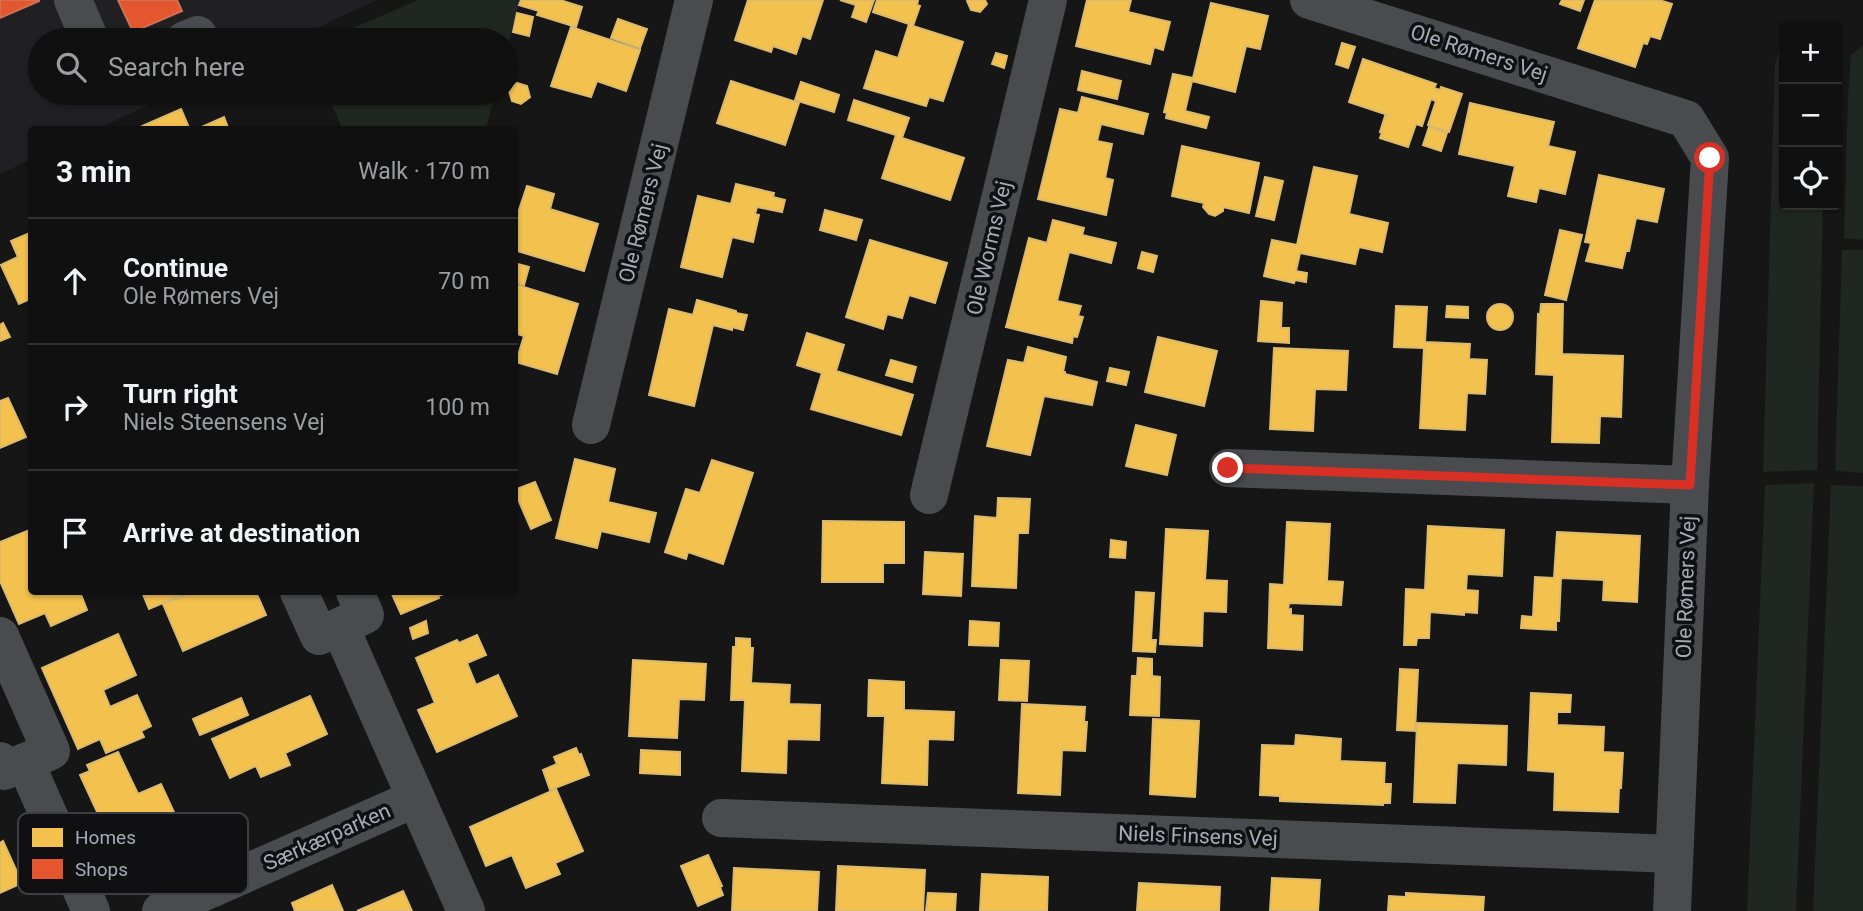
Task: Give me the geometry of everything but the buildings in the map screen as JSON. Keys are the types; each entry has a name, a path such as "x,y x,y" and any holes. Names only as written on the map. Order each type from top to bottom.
{"street":[{"path":"73,0 85,28"},
{"name":"Ole Rømers Vej","path":"591,425 694,0"},
{"name":"Ole Worms Vej","path":"929,495 1048,0"},
{"name":"Ole Rømers Vej","path":"1309,0 1686,119 1710,158 1690,485 1672,911"},
{"path":"1228,468 1690,485"},
{"path":"300,595 319,636 365,615 356,595"},
{"name":"Særkærparken","path":"340,626 466,911"},
{"path":"0,636 51,751 13,762 40,813"},
{"name":"Særkærparken","path":"248,872 416,798"},
{"name":"Niels Finsens Vej","path":"721,818 1674,854"},
{"path":"82,894 91,911"},
{"name":"Særkærparken","path":"161,911 199,894"}],"shaded area":[{"path":"0,0 377,0 316,28 28,28 28,105 149,105 103,126 28,126 28,160 0,174"},
{"path":"418,0 520,0 513,28 354,28"},
{"path":"1863,46 1863,240 1844,238 1851,55"},
{"path":"1779,50 1779,210 1823,210 1817,470 1763,472 1775,64"},
{"path":"332,105 492,105 487,126 341,126"},
{"path":"1842,250 1863,250 1863,473 1835,471"},
{"path":"1814,483 1796,911 1747,911 1765,485"},
{"path":"1831,485 1863,486 1863,911 1813,911"}],"route":[{"path":"1228,468 1690,485 1710,158"}]}
